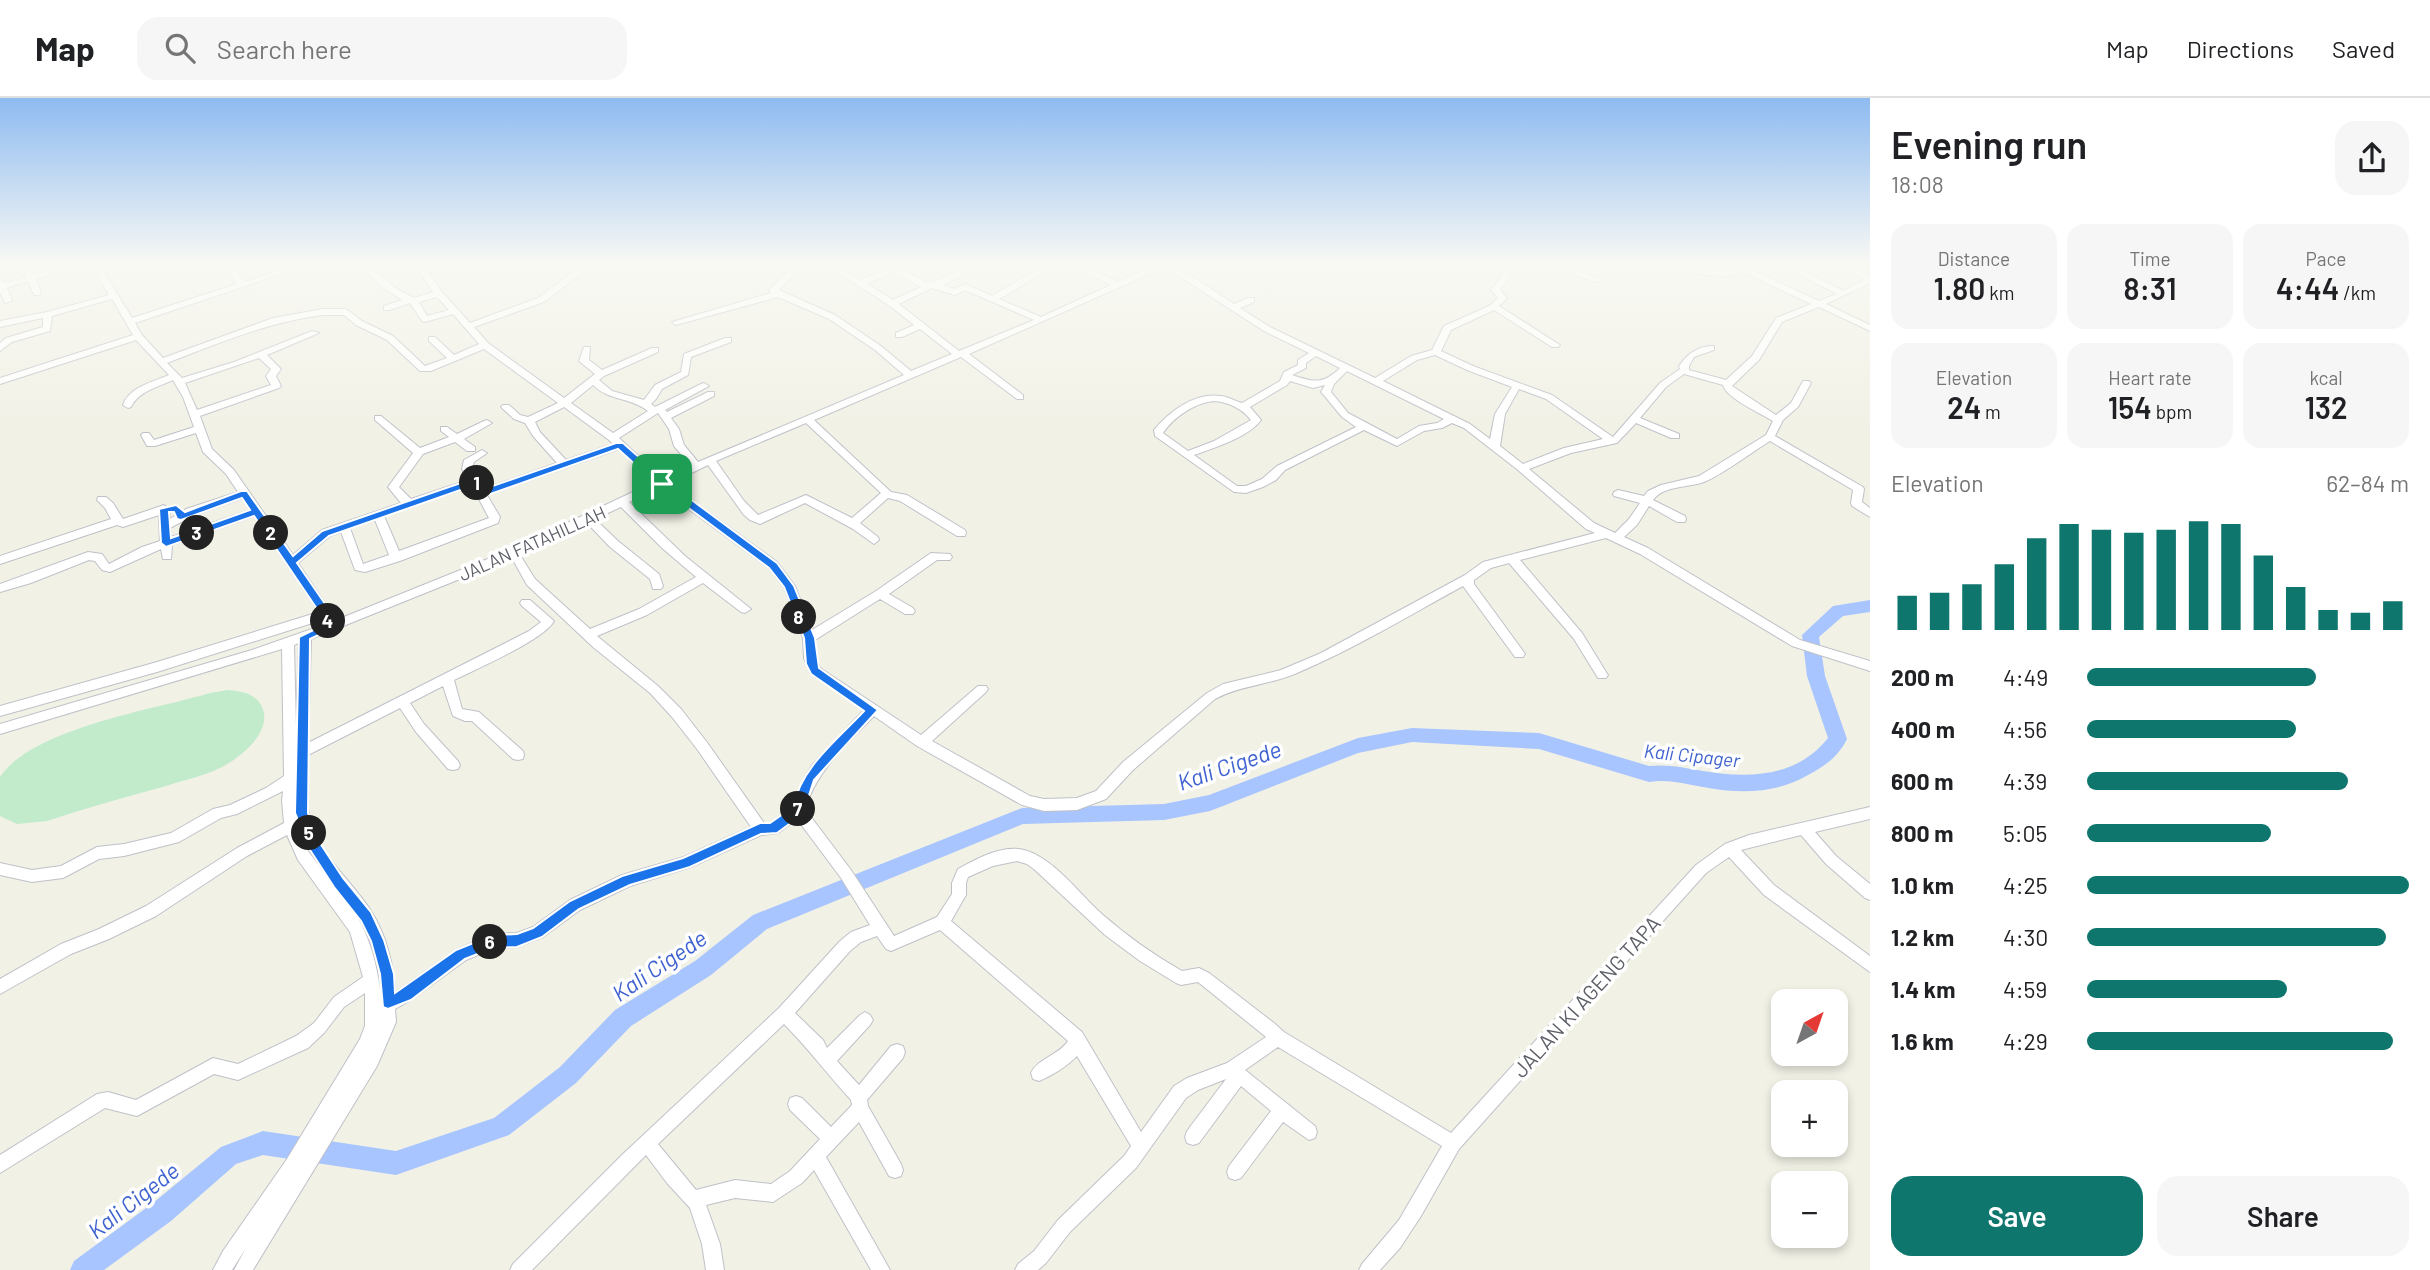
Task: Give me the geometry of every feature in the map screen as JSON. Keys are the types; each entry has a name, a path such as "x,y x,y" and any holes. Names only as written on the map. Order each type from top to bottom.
{"street":[{"path":"0,324 25,319"},
{"path":"0,348 9,340 47,329 48,319"},
{"path":"128,319 138,335 177,379 195,414 198,429 208,450 230,472 257,511 326,614 330,627"},
{"path":"130,322 140,319"},
{"path":"161,362 287,319"},
{"path":"354,319 385,334 419,367 428,369 485,345"},
{"path":"462,319 485,345 616,442 662,484 773,565 789,586 809,638 811,664 815,671 922,742 1027,801 1044,805 1077,804 1091,800 1108,789 1128,766 1211,696 1227,687 1283,674 1325,656 1469,578 1487,565 1513,560 1551,547 1611,536 1633,522 1652,493 1665,487 1702,479 1770,437 1777,419 1795,405 1806,383"},
{"path":"469,326 489,319"},
{"path":"676,321 685,319"},
{"path":"835,319 878,348 911,376"},
{"path":"913,319 1020,397"},
{"name":"JALAN FATAHILLAH","path":"0,729 305,637 514,554 695,466 1044,319"},
{"path":"1252,319 1267,329 1479,434 1522,468 1570,512 1611,536 1644,551 1796,643 1870,666"},
{"path":"1436,352 1447,328 1466,319"},
{"path":"1513,319 1555,345"},
{"path":"1728,383 1756,358 1782,319"},
{"path":"1851,319 1870,328"},
{"path":"899,335 922,325"},
{"path":"128,405 130,399 142,390 261,355 315,333"},
{"path":"0,381 138,335"},
{"path":"432,339 453,359"},
{"path":"645,404 653,397 658,387 685,373 687,356 728,340"},
{"path":"1685,371 1684,366 1691,355 1711,348"},
{"path":"587,349 584,361 612,396 631,395 660,412 674,429 679,446 695,466"},
{"path":"529,421 563,404 597,377 655,350"},
{"path":"1375,382 1414,358 1436,352 1473,370 1518,384 1561,403 1613,441"},
{"path":"1244,405 1284,383 1287,374 1304,366 1302,361 1315,353"},
{"path":"195,414 276,386 271,376 276,369 261,355"},
{"path":"1346,368 1334,379 1326,392 1328,398 1345,415 1397,443 1422,428 1439,426 1451,419"},
{"path":"1522,468 1568,450 1613,441 1622,435 1674,374 1685,371 1728,383"},
{"path":"1288,377 1314,385 1334,379"},
{"path":"1728,383 1727,387 1735,394 1777,419"},
{"path":"1498,450 1495,426 1499,408 1518,384"},
{"path":"292,562 317,538 344,526 461,485 479,488 564,464 616,442 660,412 707,390"},
{"path":"1188,454 1218,443 1256,420 1244,405 1214,399 1188,404 1158,432 1234,489 1245,491 1277,474 1281,468 1358,429 1361,425"},
{"path":"506,407 517,417 529,421 536,434 564,464"},
{"path":"378,418 419,452"},
{"path":"808,419 886,494 903,498 961,533"},
{"path":"1634,419 1675,436"},
{"path":"408,503 393,487 419,452 487,424"},
{"path":"146,435 151,444 198,429"},
{"path":"444,429 471,449"},
{"path":"1770,437 1858,489 1856,503 1870,513"},
{"path":"344,526 359,567 365,568 494,520 495,517 467,467 470,460 482,453"},
{"path":"710,460 743,508 758,520 805,499 852,524 874,540"},
{"path":"165,526 181,517 244,494"},
{"path":"852,524 886,494"},
{"path":"1618,494 1660,504 1681,519"},
{"path":"102,500 117,521"},
{"path":"623,502 645,526 704,578 745,609"},
{"path":"0,560 117,521 126,523 164,509 176,508 181,517"},
{"path":"164,509 167,556"},
{"path":"0,588 88,556 98,557 110,568 146,550 257,511"},
{"path":"378,515 396,558"},
{"path":"589,519 614,544 655,577 657,586"},
{"path":"514,554 531,582 602,649 662,698 701,744 760,829"},
{"path":"809,638 935,556 946,557"},
{"path":"1513,560 1578,636 1602,675"},
{"path":"588,635 643,612 704,578"},
{"path":"1469,578 1468,586 1519,654"},
{"path":"880,594 909,611"},
{"path":"303,752 533,634 548,621 526,603"},
{"path":"0,711 157,667 326,614"},
{"path":"243,1270 293,1174 333,1108 372,1030 382,1001 387,974 377,940 366,916 296,823 303,752 305,637"},
{"path":"288,643 291,779 287,795 305,860 353,921 372,980 382,1001"},
{"path":"447,678 457,712 465,716 475,716 518,755"},
{"path":"922,742 982,689"},
{"path":"402,701 420,728 453,765"},
{"path":"382,1001 406,995 461,955 493,941 517,940 538,932 575,905 627,880 686,863 760,829 773,829 798,810 802,792 810,777 872,710"},
{"path":"0,869 32,876 64,872 97,853 124,850 174,838 218,813 232,810 271,792 291,779"},
{"path":"798,810 846,874 892,945 942,922 959,895 959,883 963,873 1012,855 1029,857 1090,912 1142,953 1181,978 1199,975 1204,978 1278,1038 1453,1143"},
{"name":"JALAN KI AGENG TAPA","path":"1368,1270 1402,1232 1424,1198 1453,1143 1701,869 1730,848 1749,841 1870,813"},
{"path":"0,987 66,949 151,911 242,852 296,823"},
{"path":"1804,828 1831,860 1867,886"},
{"path":"1730,848 1769,890 1870,965"},
{"path":"942,922 1024,990 1077,1042 1141,1147"},
{"path":"519,1270 785,1013 845,946 856,937 879,928"},
{"path":"0,1165 103,1100 114,1099 125,1107 137,1108 213,1066 238,1072 302,1042 319,1028 338,1002 372,980"},
{"path":"785,1013 817,1046 860,1102 895,1170"},
{"path":"826,1060 865,1020"},
{"path":"1193,1137 1235,1072 1278,1038"},
{"path":"1039,1073 1072,1052 1077,1042"},
{"path":"694,1199 735,1189 773,1193 796,1177 831,1139 897,1052"},
{"path":"1235,1072 1309,1132"},
{"path":"1024,1270 1040,1257 1064,1226 1112,1182 1180,1092 1193,1084 1235,1072"},
{"path":"796,1104 831,1139"},
{"path":"1235,1172 1282,1110"},
{"path":"648,1143 673,1177 694,1199 704,1219 715,1270"},
{"path":"816,1157 881,1270"},
{"path":"222,1270 293,1174"}],"green space":[{"path":"228,690 246,693 255,698 264,714 260,733 254,742 222,767 194,778 47,821 17,824 0,816 0,777 16,760 39,746 96,723"}],"waterway":[{"name":"Kali Cigede","path":"83,1270 162,1212 229,1155 263,1143 396,1163 501,1127 568,1075 623,1018 703,968 760,922 1022,816 1164,812 1210,803 1358,746 1412,735 1539,741 1613,761 1649,774 1665,772 1707,780 1759,784 1787,778 1824,757 1838,739 1816,676 1810,635 1839,610 1870,606"}],"route":[{"path":"662,484 620,445 482,494 477,482 408,503 326,533 292,562 277,541 257,511 244,494 181,517 176,508 164,509 166,543 257,511 292,562 326,614 330,627 305,637 300,780 303,820 315,846 366,916 377,940 387,974 388,1002 395,1002 406,995 461,955 493,941 517,940 538,932 575,905 627,880 686,863 760,829 773,829 798,810 807,781 872,710 815,671 811,664 809,638 789,586 773,565 662,484"}],"water label":[{"name":"Kali Cipager","path":"1692,755"}]}
